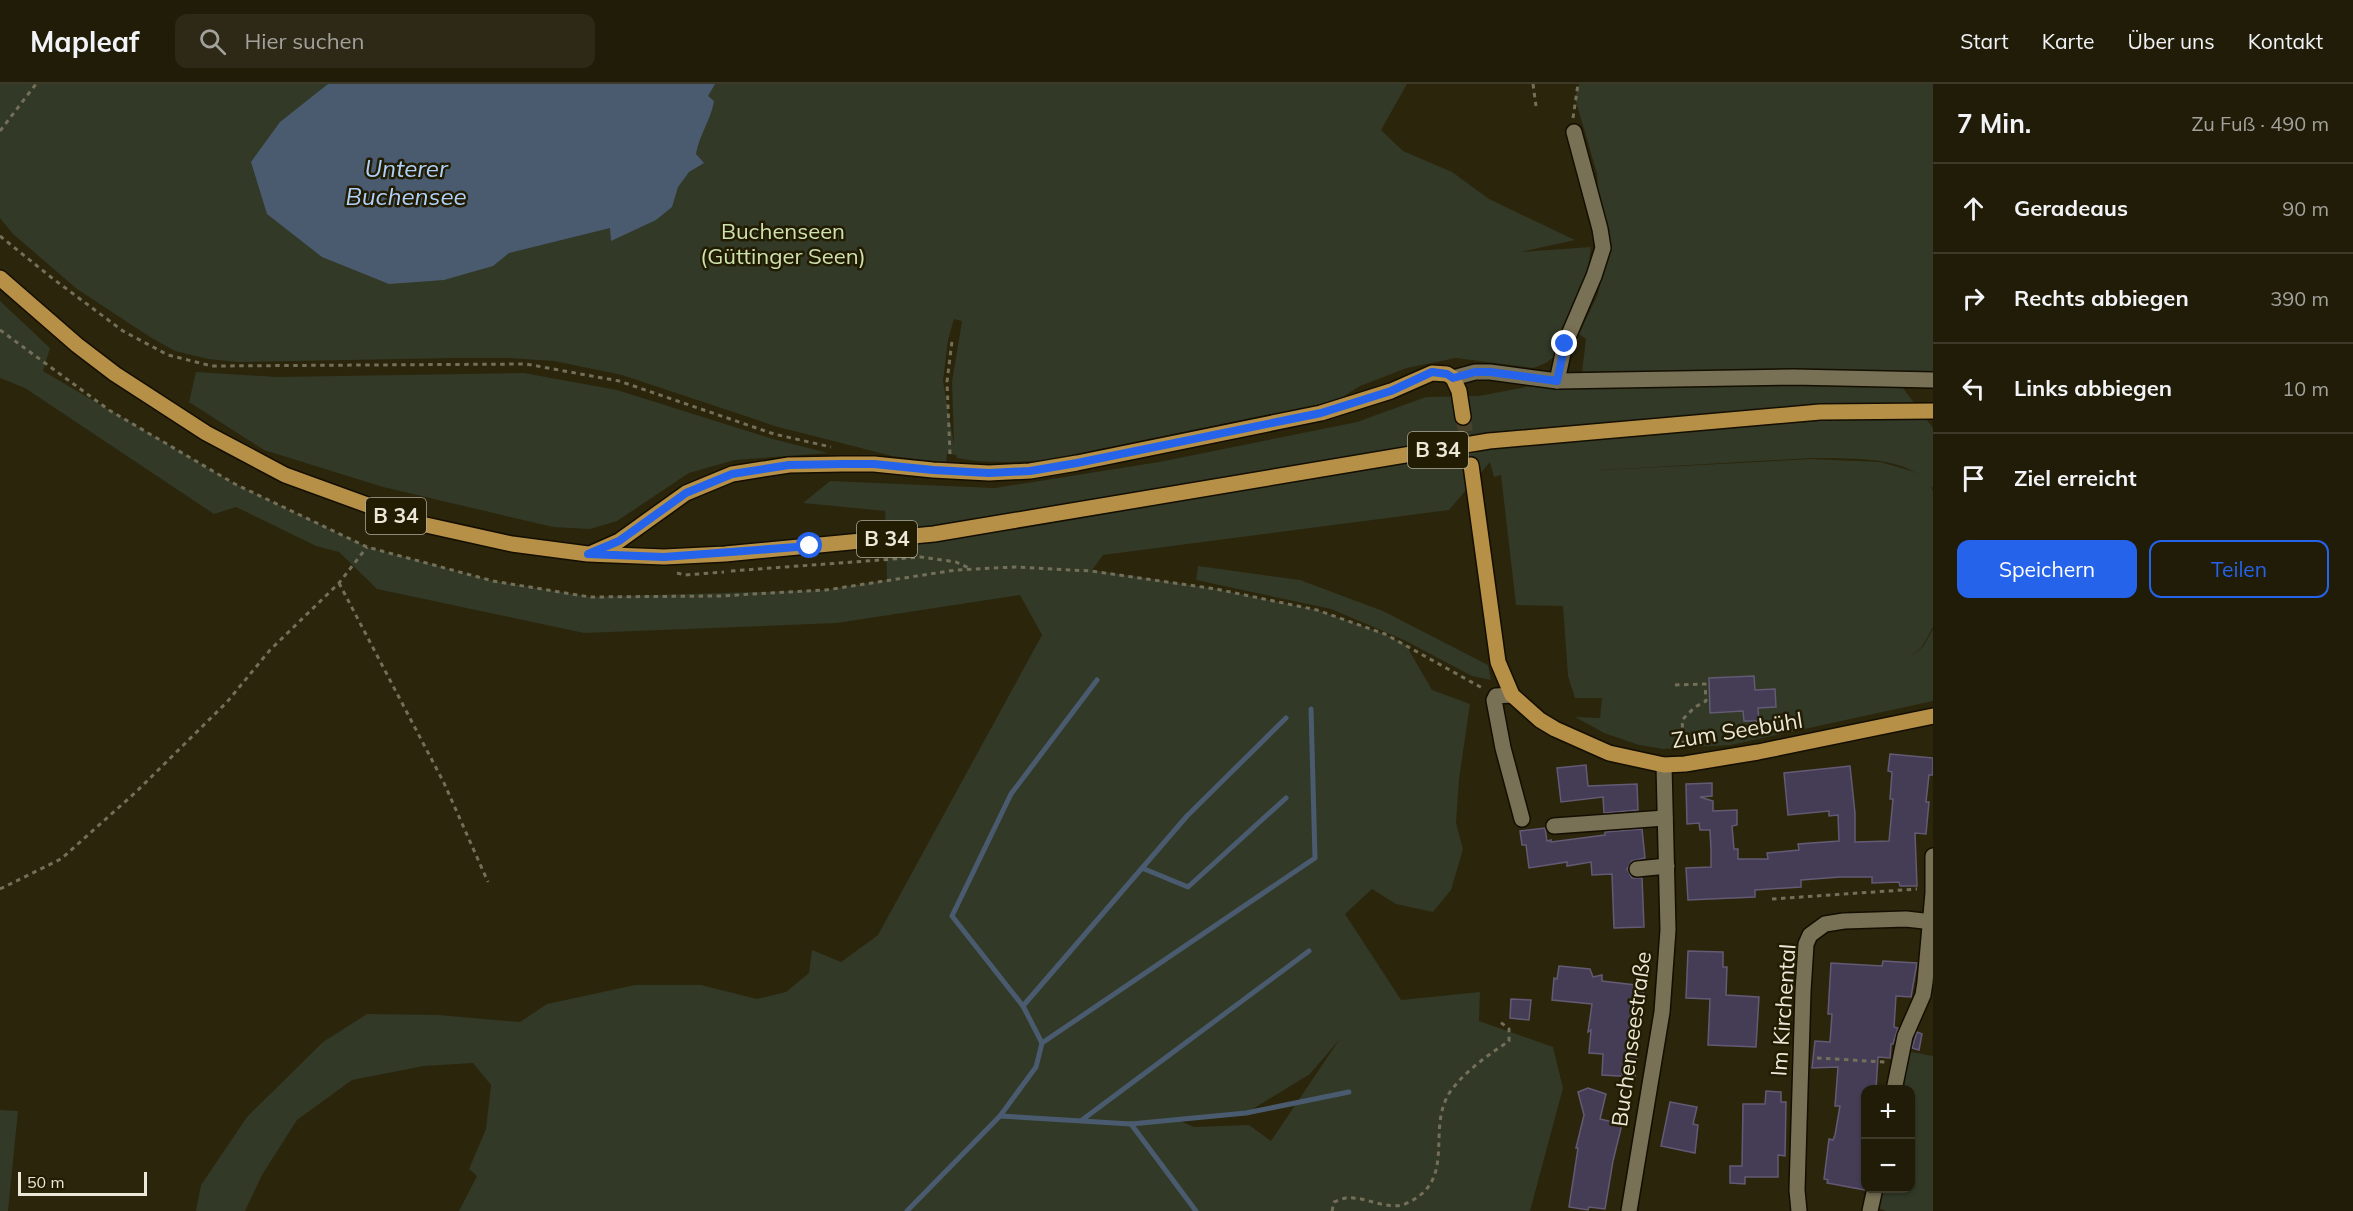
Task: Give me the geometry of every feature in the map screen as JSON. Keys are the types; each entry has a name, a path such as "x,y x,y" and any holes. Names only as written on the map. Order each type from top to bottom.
{"main road":[{"name":"B 34","path":"0,278 77,345 115,374 206,433 285,475 417,523 512,544 588,554 664,557 705,555 934,534 1489,441 1820,412 1933,411"},
{"path":"588,554 619,541 686,493 732,474 789,465 874,464 989,473 1030,471 1321,413 1391,391 1432,372 1447,374 1453,378 1460,391 1463,417"},
{"name":"Zum Seebühl","path":"1471,465 1498,662 1512,695 1540,720 1571,737 1609,753 1664,765 1696,764 1933,716"}],"street":[{"path":"1557,381 1565,344 1603,248 1574,132"},
{"path":"1453,378 1475,372 1490,372 1557,381 1793,377 1933,380"},
{"path":"1512,695 1496,696 1494,700 1503,748 1522,819"},
{"name":"Buchenseestraße","path":"1629,1211 1662,1012 1668,930 1664,765"},
{"path":"1554,826 1665,818"},
{"path":"1895,1085 1909,1022 1923,995 1932,922 1933,856"},
{"path":"1637,869 1667,866"},
{"name":"Im Kirchental","path":"1799,1211 1797,1190 1805,954 1810,935 1825,924 1844,921 1932,922"},
{"path":"1870,1211 1874,1193"}],"path":[{"path":"0,131 36,84"},
{"path":"1533,84 1536,106"},
{"path":"1574,132 1573,112 1578,84"},
{"path":"0,236 123,331 168,355 212,366 526,364 619,381 774,434 837,449"},
{"path":"951,341 947,382 951,471"},
{"path":"0,889 61,859 129,798 227,702 270,650 339,583 367,547"},
{"path":"685,575 921,557 956,562 973,570"},
{"path":"339,583 444,783 488,882"},
{"path":"1675,685 1705,684 1706,701 1695,707 1682,720 1683,744"},
{"path":"1772,899 1933,888"},
{"path":"1332,1211 1334,1202 1347,1198 1402,1206 1422,1196 1434,1180 1442,1112 1450,1093 1472,1068 1509,1041 1509,1029 1499,1021"},
{"path":"1802,1058 1899,1062"}],"green space":[{"name":"Buchenseen (Güttinger Seen)","path":"0,84 1407,84 1381,130 1403,151 1452,172 1489,199 1575,240 1521,252 1591,247 1587,274 1555,356 1534,368 1456,358 1407,368 1360,386 1336,401 1046,460 979,461 947,454 946,463 892,456 778,427 622,375 554,361 457,358 237,362 208,359 175,351 77,289 13,234 0,218","holes":["954,319 962,321 952,382 954,445 943,381 948,340"]},
{"path":"1579,84 1933,84 1933,381 1897,380 1933,428 1933,488 1931,486 1933,491 1933,627 1922,647 1908,658 1923,647 1933,629 1933,701 1731,745 1663,749 1639,745 1604,733 1575,717 1600,718 1602,698 1575,698 1568,676 1563,606 1516,605 1501,475 1494,477 1490,462 1449,510 1103,555 1092,570 1216,589 1317,610 1385,634 1406,645 1432,690 1470,704 1459,779 1456,823 1463,849 1451,890 1433,912 1396,904 1372,889 1345,914 1401,1000 1480,992 1479,1021 1553,1047 1563,1088 1530,1211 459,1211 477,1176 469,1169 486,1129 491,1085 473,1063 424,1066 352,1080 297,1120 262,1175 245,1211 196,1211 201,1185 247,1117 323,1042 367,1014 439,1015 520,1022 547,1004 635,985 701,985 757,999 786,992 809,973 812,950 841,962 878,935 1042,635 1020,595 837,623 584,633 377,589 339,552 316,546 236,507 214,514 25,388 0,378 0,301 50,348 43,371 235,484 367,547 493,581 590,597 826,590 887,580 885,511 803,503 830,481 995,488 1159,462 1357,422 1426,397 1479,396 1557,381 1581,381 1586,339 1579,334 1598,294 1604,265 1597,174 1575,98","holes":["1811,458 1886,462 1914,472 1880,462 1811,459 1586,471","1339,1040 1271,1141 1249,1125 1194,1127 1178,1120 1246,1113 1310,1074"]},
{"path":"196,372 277,377 524,373 617,390 773,439 828,453 735,460 689,473 617,521 590,529 553,527 383,487 264,450 189,402"},
{"path":"1198,566 1300,580 1383,611 1488,665 1491,680 1472,676 1404,640 1331,609 1196,580"},
{"path":"1906,1051 1933,1056 1933,1211 1886,1211 1872,1206 1875,1193 1915,1193 1915,1085 1899,1085"},
{"path":"0,1110 18,1111 8,1211 0,1211"}],"water":[{"name":"Unterer Buchensee","path":"328,84 715,84 708,96 714,101 696,154 704,163 689,172 678,187 672,207 656,220 611,241 610,228 509,253 493,266 444,280 389,284 322,257 267,214 251,162 280,122"}],"building":[{"path":"1754,676 1755,690 1775,689 1776,707 1758,708 1759,721 1744,721 1743,711 1710,713 1709,678"},
{"path":"1890,754 1933,758 1933,775 1929,775 1926,802 1929,802 1926,834 1915,833 1917,886 1900,886 1899,882 1872,883 1872,877 1840,877 1801,880 1801,887 1755,890 1755,897 1688,900 1686,868 1711,867 1711,850 1710,830 1700,830 1699,823 1687,824 1686,784 1712,783 1712,796 1700,797 1713,801 1713,811 1737,810 1737,825 1732,826 1734,849 1738,849 1738,859 1768,859 1767,853 1799,850 1798,844 1839,841 1838,815 1829,816 1829,811 1788,815 1784,773 1850,766 1855,813 1855,842 1889,841 1893,799 1890,799 1892,772 1888,771"},
{"path":"1586,765 1588,786 1637,784 1638,810 1604,813 1603,797 1561,802 1557,768"},
{"path":"1545,828 1547,841 1551,840 1551,842 1605,835 1605,832 1642,829 1645,858 1632,861 1627,869 1632,878 1642,878 1644,927 1614,928 1612,874 1592,875 1591,862 1567,866 1567,862 1529,868 1526,845 1522,845 1520,831"},
{"path":"1688,951 1723,952 1723,967 1727,967 1726,995 1759,997 1756,1047 1708,1045 1710,999 1686,998"},
{"path":"1883,961 1917,963 1911,997 1896,996 1894,1027 1898,1028 1893,1044 1891,1044 1890,1058 1878,1057 1876,1085 1861,1085 1861,1189 1827,1183 1828,1180 1824,1179 1829,1139 1833,1140 1835,1135 1840,1106 1835,1106 1838,1067 1812,1068 1815,1041 1830,1042 1832,1014 1828,1014 1831,963 1882,966"},
{"path":"1559,966 1590,969 1593,977 1602,975 1602,981 1644,986 1635,1077 1602,1075 1603,1054 1589,1053 1591,1030 1588,1032 1592,1004 1552,1000 1554,978 1557,979"},
{"path":"1511,999 1531,1000 1529,1020 1510,1018"},
{"path":"1917,1032 1922,1034 1919,1050 1912,1048"},
{"path":"1588,1088 1606,1094 1600,1119 1622,1124 1605,1209 1589,1207 1588,1210 1569,1207 1578,1148 1576,1148 1584,1115 1578,1092"},
{"path":"1766,1091 1781,1092 1781,1102 1786,1102 1785,1156 1778,1155 1778,1177 1745,1177 1745,1184 1730,1183 1730,1166 1742,1166 1743,1104 1765,1104"},
{"path":"1670,1102 1697,1107 1693,1124 1698,1125 1695,1153 1661,1146"}],"waterway":[{"path":"907,1211 1000,1116 1036,1067 1042,1043 1023,1006 952,916 1011,794 1097,680"},
{"path":"1042,1043 1315,858 1311,709"},
{"path":"1023,1006 1187,816 1286,718"},
{"path":"1142,868 1188,887 1286,798"},
{"path":"1082,1120 1309,951"},
{"path":"1000,1116 1131,1124 1246,1113 1349,1092"},
{"path":"1131,1124 1196,1211"}],"tunnel":[{"path":"1463,417 1471,465"}],"route":[{"path":"810,546 664,557 588,554 619,541 686,493 732,474 789,465 842,464 874,464 989,473 1030,471 1321,413 1391,391 1432,372 1447,374 1453,378 1475,372 1490,372 1557,381 1565,344"}]}
